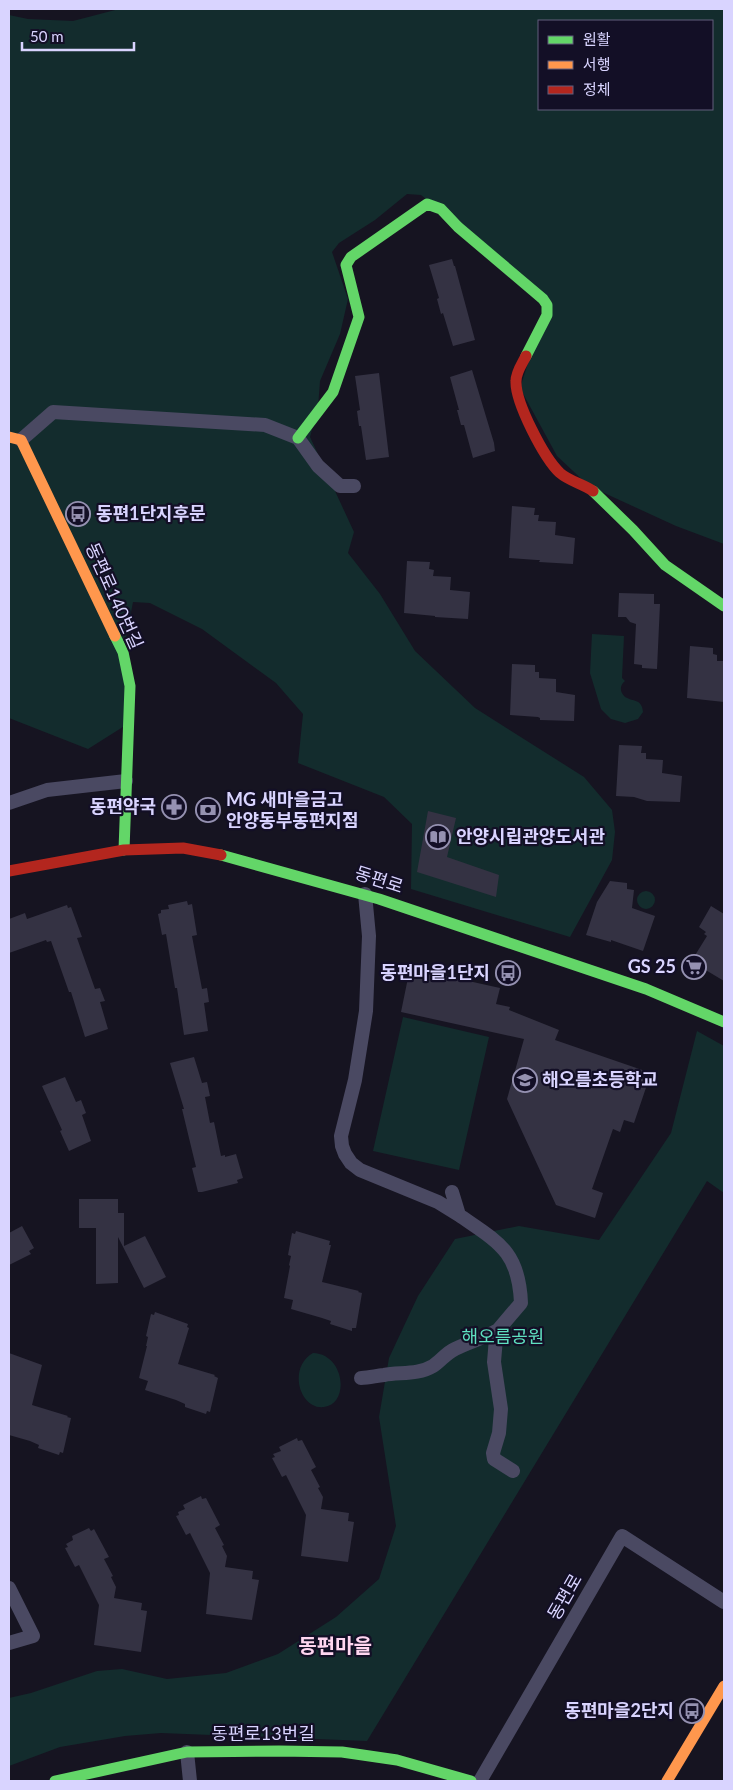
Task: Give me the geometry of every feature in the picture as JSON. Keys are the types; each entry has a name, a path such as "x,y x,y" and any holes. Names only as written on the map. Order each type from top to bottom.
{"street":[{"path":"298,438 333,392 359,317 356,298 346,265 351,257 427,204 441,208 458,227 543,299 547,305 547,315 518,371 516,387 520,402 546,455 554,467 562,475 592,490 665,565 724,606"},
{"path":"15,439 53,412 265,425 298,438 318,466 340,486 354,486"},
{"name":"동편로140번길","path":"15,439 123,652 130,686 124,850"},
{"path":"9,803 47,790 126,781"},
{"name":"동편로","path":"9,871 124,850 183,848 230,856 365,894 646,989 724,1022"},
{"path":"360,1378 370,1378 384,1374 402,1374 433,1366 452,1350 477,1341 498,1330 521,1303 520,1284 512,1260 502,1246 488,1234 438,1202 360,1170 351,1163 342,1146 342,1128 355,1080 366,1011 369,936 365,894"},
{"path":"452,1192 459,1215"},
{"path":"498,1330 494,1362 501,1409 499,1433 493,1453 494,1459 513,1471"},
{"name":"동편로","path":"480,1781 622,1536 724,1602"},
{"path":"9,1588 32,1636 9,1642"},
{"path":"667,1781 724,1686"},
{"path":"187,1752 190,1781"},
{"name":"동편로13번길","path":"55,1781 187,1752 342,1752 397,1760 471,1781"}],"green space":[{"path":"119,9 724,9 724,544 676,526 589,486 557,456 520,388 549,298 421,195 407,194 375,220 339,243 332,252 348,299 340,334 320,381 318,408 310,437 354,532 348,553 380,594 415,651 475,708 584,777 612,810 615,832 612,860 570,937 411,889 412,824 384,797 298,763 303,714 276,683 202,629 150,603 133,602 123,653 126,725 88,749 9,718 9,15 28,19 73,21"},
{"path":"592,634 624,636 622,678 625,681 621,691 625,697 641,705 643,712 638,719 625,723 611,719 601,709 590,673"},
{"path":"642,891 650,891 655,896 653,907 642,909 637,904 637,896"},
{"path":"403,1017 489,1037 459,1170 373,1151"},
{"name":"해오름공원","path":"697,1031 724,1046 724,1193 707,1181 367,1741 161,1733 125,1736 60,1747 9,1766 9,1698 31,1693 97,1671 122,1669 167,1679 226,1673 278,1654 336,1617 379,1579 396,1526 379,1417 389,1358 418,1296 455,1239 519,1226 599,1240 671,1133"},
{"path":"313,1353 324,1355 332,1361 340,1379 338,1397 332,1404 324,1407 308,1402 300,1387 300,1368"}],"building":[{"path":"452,259 475,340 453,346 443,313 441,314 437,299 439,298 429,265"},
{"path":"472,370 495,451 473,458 464,425 461,425 450,377"},
{"path":"379,373 389,457 366,460 357,411 360,410 355,376"},
{"path":"512,506 535,508 534,515 539,515 538,521 556,522 555,535 575,538 573,564 509,558"},
{"path":"407,561 430,562 429,569 434,570 433,576 451,577 450,590 470,592 468,619 404,613"},
{"path":"619,593 654,594 654,604 660,604 657,669 642,668 642,665 634,664 636,624 630,622 626,617 618,617"},
{"path":"690,646 713,648 713,654 717,655 717,661 724,661 724,702 687,698"},
{"path":"512,664 535,665 535,672 539,672 539,678 556,679 556,692 575,695 574,721 540,720 538,717 510,715"},
{"path":"619,745 642,746 641,753 646,753 646,759 663,760 662,773 682,776 680,802 647,801 634,797 616,796"},
{"name":"안양시립관양도서관","path":"428,811 456,818 447,857 499,875 496,897 417,872"},
{"path":"610,881 627,883 627,889 634,890 632,908 655,916 643,951 611,940 611,942 586,935 597,902"},
{"path":"187,901 188,905 192,904 197,935 192,936 202,989 207,988 209,1002 204,1003 208,1031 184,1035 166,934 162,935 158,914 161,913 161,910 169,909 168,905"},
{"path":"67,905 68,908 71,907 82,937 77,938 95,989 100,988 105,1001 100,1002 108,1029 85,1037 71,992 69,992 51,941 47,942 46,940 9,953 9,919 25,913 27,919"},
{"path":"711,906 724,914 724,981 704,969 702,972 689,965 707,936 704,934 706,932 699,927"},
{"path":"410,968 500,988 496,1004 510,1007 509,1010 559,1030 555,1040 651,1073 634,1123 624,1120 620,1132 613,1129 592,1189 603,1193 595,1218 556,1205 507,1099 524,1039 401,1012"},
{"path":"194,1057 202,1083 207,1082 210,1096 205,1097 210,1123 214,1122 221,1156 225,1155 225,1157 236,1154 243,1178 237,1180 238,1183 202,1192 198,1192 192,1168 196,1167 182,1109 184,1109 170,1063"},
{"path":"65,1077 76,1102 81,1100 86,1113 82,1115 91,1141 69,1151 60,1131 62,1130 42,1086"},
{"path":"79,1199 118,1199 118,1213 124,1213 124,1246 145,1236 166,1277 144,1288 118,1237 118,1283 96,1284 96,1228 79,1228"},
{"path":"22,1226 34,1248 29,1251 31,1254 9,1265 9,1233"},
{"path":"296,1231 330,1241 329,1245 331,1245 322,1282 362,1293 356,1328 352,1328 352,1331 330,1324 331,1321 291,1309 293,1300 284,1298 291,1256 288,1255 292,1233 295,1234"},
{"path":"155,1312 188,1324 187,1327 189,1328 178,1364 215,1375 218,1378 210,1412 207,1411 206,1414 185,1407 185,1404 176,1400 145,1390 148,1381 139,1378 147,1346 148,1337 146,1336 151,1314 154,1315"},
{"path":"9,1353 42,1365 32,1405 71,1418 63,1453 60,1452 59,1455 38,1448 39,1445 9,1435"},
{"path":"297,1438 298,1441 302,1440 316,1467 311,1470 323,1497 321,1509 349,1513 348,1521 354,1522 348,1562 301,1556 306,1515 286,1475 282,1477 272,1458 275,1457 273,1454 281,1451 279,1447"},
{"path":"201,1496 202,1499 206,1498 220,1525 215,1528 224,1545 222,1546 227,1556 225,1567 253,1571 252,1579 259,1580 252,1620 206,1614 210,1573 190,1533 186,1535 176,1516 179,1515 178,1512 185,1509 183,1505"},
{"path":"89,1528 91,1531 94,1529 109,1557 104,1559 113,1576 111,1577 116,1587 114,1598 142,1603 141,1610 147,1611 141,1652 94,1645 99,1605 79,1565 75,1567 65,1548 68,1547 66,1544 73,1540 72,1536"}],"traffic: fast":[{"path":"298,438 333,392 359,317 346,265 351,257 427,204 441,209 458,227 543,299 547,305 547,315 526,356"},
{"path":"593,491 665,565 724,606"},
{"path":"115,636 123,652 130,686 124,850"},
{"path":"221,855 379,899 646,989 724,1022"},
{"path":"55,1781 187,1752 279,1751 342,1752 397,1760 471,1781"}],"traffic: slow":[{"path":"9,437 21,440 115,636"},
{"path":"667,1781 724,1686"}],"traffic: jam":[{"path":"526,356 516,378 517,390 525,415 553,466 560,473 593,491"},
{"path":"9,871 124,850 183,848 221,855"}],"place":[{"name":"동편1단지후문","path":"78,514"},
{"name":"동편약국","path":"174,807"},
{"name":"MG 새마을금고 안양동부동편지점","path":"208,810"},
{"name":"안양시립관양도서관","path":"438,837"},
{"name":"GS 25","path":"694,967"},
{"name":"동편마을1단지","path":"508,973"},
{"name":"해오름초등학교","path":"525,1080"},
{"name":"동편마을2단지","path":"692,1711"}],"district":[{"name":"동편마을","path":"335,1646"}]}
